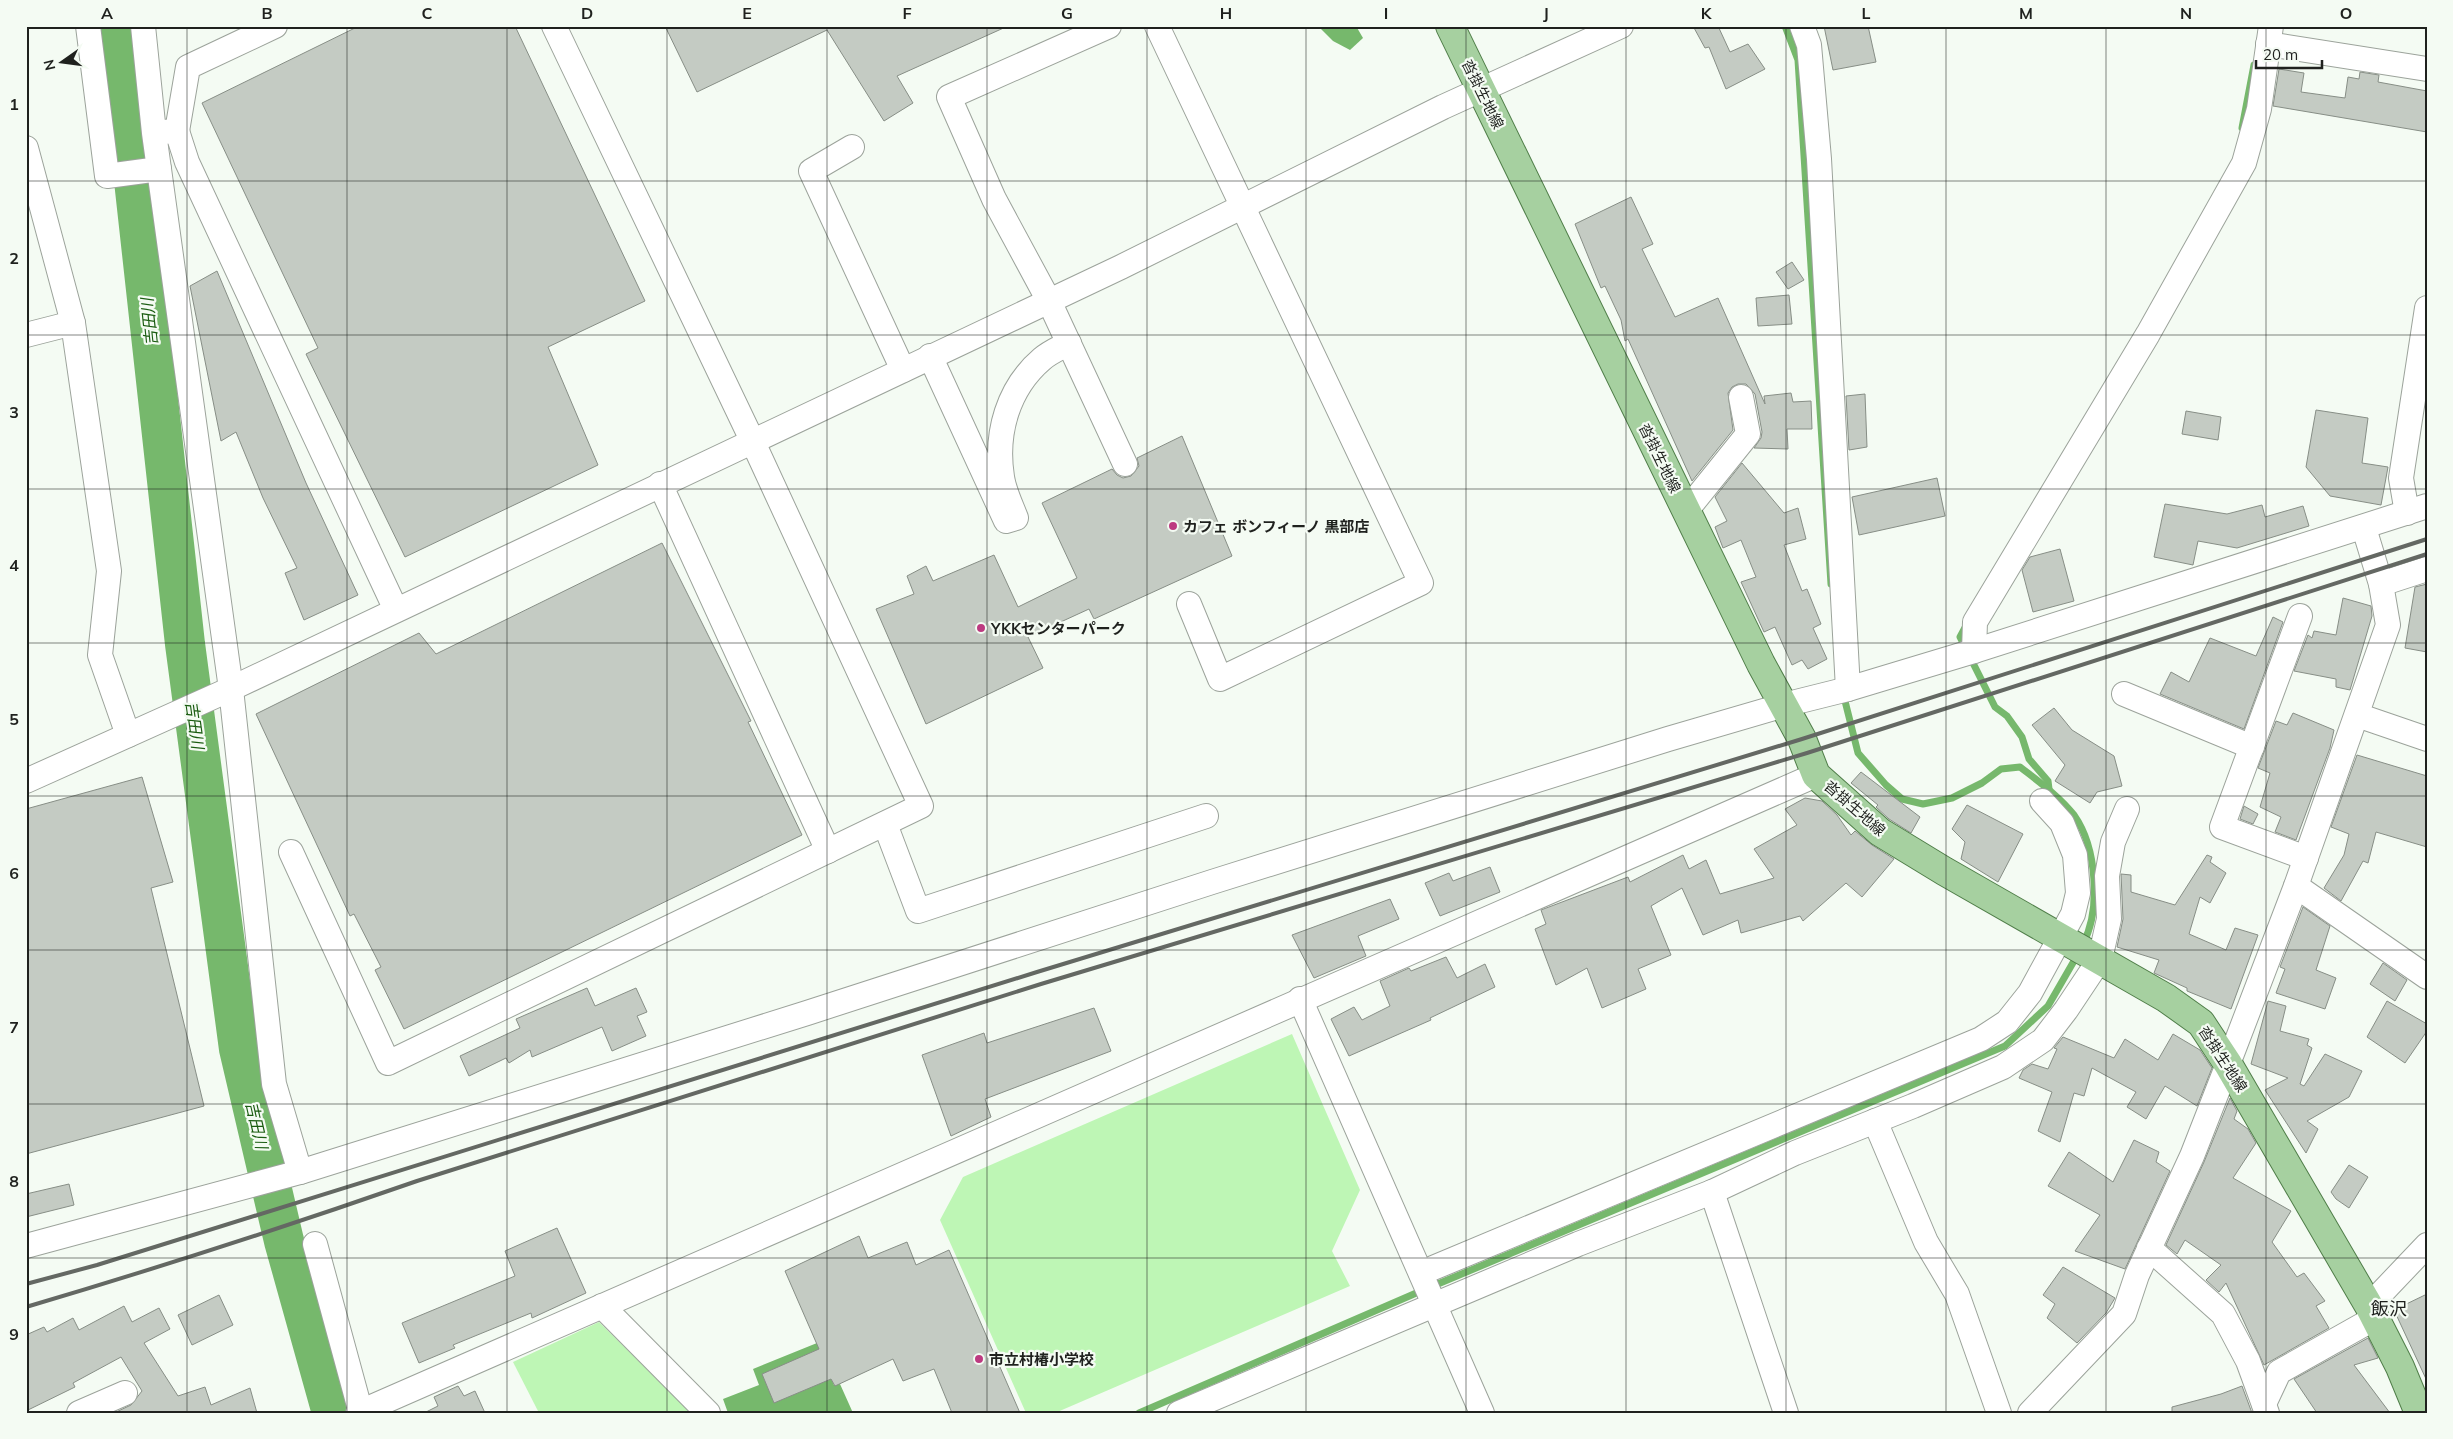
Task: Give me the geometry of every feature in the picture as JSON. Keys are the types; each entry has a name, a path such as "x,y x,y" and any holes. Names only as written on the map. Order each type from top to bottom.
{"main road":[{"name":"沓掛生地線","path":"1450,26 1761,664 1802,739 1816,775 1880,832 1944,871 2166,998 2201,1023 2228,1064 2372,1312 2400,1367 2419,1413"}],"street":[{"path":"88,26 107,176 158,169"},
{"path":"143,26 165,132 187,162 396,610"},
{"path":"274,26 188,67 165,132 158,169 227,690 274,1084 300,1172"},
{"path":"291,852 388,1063 921,806 752,440 554,26"},
{"path":"1109,26 949,97 994,199 1049,301 1125,464"},
{"path":"1157,26 1241,207 1421,583 1220,679 1189,604"},
{"path":"26,781 227,690 1049,301 1481,90 1621,26"},
{"path":"1802,26 1810,45 1819,159 1848,689"},
{"path":"1974,651 1975,622 2148,334 2244,163 2259,109 2270,35 2427,69"},
{"path":"852,147 811,170 903,370"},
{"path":"26,148 73,323 109,571 100,655 128,735"},
{"path":"26,1246 300,1172 816,1010 1231,876 1784,705 1848,689 1974,651 2417,510 2401,478 2427,308"},
{"path":"26,335 73,323"},
{"path":"930,356 1006,521 1016,518 1002,479 999,448 1005,412 1024,376 1044,357 1069,343"},
{"path":"1686,511 1748,434 1741,397"},
{"path":"660,484 828,851"},
{"path":"2030,1413 2124,1314 2149,1248 2192,1156 2296,886 2388,625 2381,584 2364,528"},
{"path":"2381,584 2427,569"},
{"path":"2300,616 2222,827 2306,858"},
{"path":"2124,694 2252,746"},
{"path":"2357,715 2427,739"},
{"path":"315,1244 360,1412 1300,999 1816,775"},
{"path":"1179,1413 1578,1244 1712,1192 1795,1153 2003,1066 2043,1040 2066,1010 2078,947 2073,914 2078,893 2075,855 2062,823 2042,801"},
{"path":"1421,1273 1981,1039 2007,1022 2030,993 2109,918 2107,876 2113,842 2127,808"},
{"path":"885,824 918,911 1206,816"},
{"path":"2296,886 2427,977"},
{"path":"1300,999 1482,1413"},
{"path":"1875,1121 1926,1242 1957,1294 1999,1413"},
{"path":"1712,1192 1786,1413"},
{"path":"2266,1408 2279,1372 2372,1312 2427,1245"},
{"path":"2149,1248 2224,1314 2248,1361 2266,1408"},
{"path":"602,1306 708,1413"},
{"path":"79,1413 125,1393"}],"shaded area":[{"path":"1318,26 1356,26 1363,38 1350,50 1333,41"},
{"path":"1292,1034 1360,1190 1332,1251 1350,1286 1055,1413 1026,1413 940,1220 963,1177"},
{"path":"599,1322 692,1413 539,1413 513,1362"},
{"path":"817,1343 834,1385 840,1384 853,1413 728,1413 723,1399 759,1385 753,1369"}],"building":[{"path":"359,26 515,26 645,301 548,347 598,465 405,557 306,354 318,348 202,103"},
{"path":"665,26 1008,26 897,76 913,103 884,121 827,30 697,92"},
{"path":"1693,26 1718,26 1730,52 1748,44 1765,69 1726,89 1709,47 1705,48"},
{"path":"1824,26 1868,26 1876,62 1833,70"},
{"path":"2279,69 2304,73 2301,92 2345,98 2348,77 2359,79 2360,72 2379,75 2378,82 2427,91 2427,132 2273,106"},
{"path":"1631,197 1653,244 1642,249 1675,317 1718,298 1765,404 1764,396 1791,393 1793,402 1811,401 1812,429 1787,429 1788,449 1754,448 1761,438 1762,432 1755,394 1746,384 1738,384 1732,387 1728,393 1733,430 1692,481 1628,339 1625,341 1621,320 1605,286 1601,288 1575,224"},
{"path":"1792,262 1804,280 1788,289 1776,272"},
{"path":"217,271 306,483 358,595 304,620 285,573 297,568 263,498 236,432 221,441 190,286"},
{"path":"1789,295 1792,324 1758,326 1756,298"},
{"path":"1865,394 1867,447 1849,450 1846,396"},
{"path":"2316,410 2368,418 2362,463 2388,467 2381,505 2330,496 2306,467"},
{"path":"2186,411 2221,417 2218,440 2182,434"},
{"path":"1182,436 1232,556 1094,619 1089,609 1028,637 1043,668 926,724 876,609 914,594 907,576 926,566 933,581 994,555 1018,607 1077,578 1042,503 1112,469 1123,478 1131,476 1139,466 1137,458"},
{"path":"1742,463 1784,513 1798,508 1806,539 1784,545 1802,591 1807,589 1821,624 1813,628 1827,659 1808,669 1802,660 1792,665 1775,627 1764,632 1741,582 1756,577 1741,540 1723,548 1715,527 1727,521 1715,497"},
{"path":"1937,478 1945,516 1859,535 1852,497"},
{"path":"2165,504 2227,514 2262,505 2265,517 2303,506 2309,526 2237,548 2198,541 2193,565 2154,557"},
{"path":"662,543 751,721 748,722 802,835 404,1029 375,970 381,967 354,914 350,916 256,714 419,633 436,654"},
{"path":"2060,549 2074,601 2033,612 2022,570 2030,557"},
{"path":"2427,584 2427,652 2405,648 2415,587"},
{"path":"2343,598 2371,606 2372,616 2350,690 2336,687 2336,679 2294,671 2308,635 2312,638 2314,631 2336,635"},
{"path":"2273,617 2283,622 2244,729 2160,694 2171,672 2189,682 2210,638 2256,656"},
{"path":"2054,708 2072,730 2114,756 2122,786 2097,792 2090,803 2055,781 2065,765 2032,725"},
{"path":"2293,713 2334,730 2330,748 2296,840 2275,832 2281,817 2260,807 2270,773 2258,768 2276,721 2287,725"},
{"path":"2357,755 2427,776 2427,847 2376,832 2368,863 2363,861 2341,901 2324,888 2344,855 2349,834 2331,827"},
{"path":"1861,772 1920,817 1911,833 1889,819 1876,807 1878,805 1851,783"},
{"path":"142,777 173,882 151,888 204,1106 26,1154 26,809"},
{"path":"1805,798 1822,801 1837,815 1851,835 1855,831 1894,859 1862,897 1846,883 1803,921 1800,916 1741,933 1738,920 1703,935 1682,888 1651,906 1671,955 1638,969 1646,989 1602,1008 1587,968 1556,985 1535,929 1546,924 1541,910 1628,877 1630,882 1683,855 1689,869 1706,860 1720,894 1774,878 1754,849 1797,825 1785,809"},
{"path":"1967,805 2023,834 1998,882 1961,859 1965,842 1952,829"},
{"path":"2244,806 2258,814 2253,824 2240,819"},
{"path":"2207,855 2212,857 2210,862 2226,873 2210,903 2200,897 2189,934 2226,950 2235,928 2258,935 2231,1009 2187,991 2187,988 2154,973 2159,960 2117,947 2123,919 2121,874 2131,875 2131,892 2175,905"},
{"path":"1490,867 1500,892 1440,916 1425,883 1449,873 1453,881"},
{"path":"1390,899 1399,919 1358,936 1366,956 1314,978 1292,935"},
{"path":"2303,907 2330,926 2316,970 2336,978 2325,1009 2276,993 2285,969 2280,967"},
{"path":"1446,957 1457,978 1485,964 1495,987 1430,1018 1431,1020 1349,1056 1331,1019 1354,1007 1362,1020 1390,1006 1380,981 1409,968 1411,971"},
{"path":"2383,963 2407,980 2395,1001 2370,984"},
{"path":"587,988 595,1006 636,988 647,1012 637,1016 646,1036 612,1051 602,1027 532,1057 530,1050 509,1063 506,1058 469,1076 460,1056 520,1028 516,1019"},
{"path":"2268,1001 2286,1006 2280,1031 2309,1039 2307,1045 2312,1048 2300,1084 2304,1086 2325,1054 2362,1071 2349,1097 2307,1121 2318,1129 2306,1153 2265,1090 2288,1078 2251,1064"},
{"path":"2387,1001 2427,1024 2427,1031 2405,1063 2367,1037"},
{"path":"1094,1008 1111,1051 985,1099 991,1117 951,1136 922,1055 984,1033 987,1043"},
{"path":"2173,1034 2200,1050 2212,1068 2197,1106 2165,1086 2146,1119 2127,1107 2136,1092 2092,1068 2084,1096 2074,1093 2060,1142 2038,1131 2052,1092 2019,1078 2023,1070 2032,1064 2048,1069 2057,1049 2054,1048 2063,1037 2114,1058 2125,1039 2158,1060"},
{"path":"2230,1098 2237,1111 2234,1119 2248,1129 2256,1143 2233,1178 2291,1211 2272,1242 2297,1277 2304,1273 2325,1301 2316,1306 2329,1328 2264,1365 2226,1283 2219,1292 2206,1280 2221,1265 2185,1240 2177,1254 2166,1245 2204,1162"},
{"path":"2134,1140 2159,1152 2156,1162 2170,1171 2125,1269 2075,1251 2100,1215 2048,1186 2069,1152 2113,1182"},
{"path":"2349,1165 2368,1177 2349,1208 2336,1199 2331,1192"},
{"path":"69,1184 74,1205 26,1217 26,1194"},
{"path":"557,1228 586,1293 532,1318 531,1313 453,1345 455,1348 419,1363 402,1323 515,1276 505,1251"},
{"path":"859,1236 868,1258 907,1242 916,1265 949,1250 1020,1413 952,1413 934,1369 903,1381 893,1359 835,1386 831,1379 774,1403 762,1374 819,1349 785,1271"},
{"path":"2063,1267 2115,1298 2106,1313 2077,1343 2047,1318 2055,1304 2043,1295"},
{"path":"2427,1294 2427,1381 2394,1310"},
{"path":"219,1295 233,1325 192,1345 178,1315"},
{"path":"124,1306 132,1322 159,1308 170,1329 144,1343 178,1396 205,1387 211,1405 250,1388 257,1413 114,1413 131,1405 142,1391 121,1357 73,1383 75,1387 28,1410 26,1335 44,1327 47,1332 73,1318 79,1330"},
{"path":"2368,1338 2378,1358 2354,1365 2390,1413 2317,1413 2294,1379"},
{"path":"458,1386 464,1396 475,1391 485,1413 424,1413 438,1406 434,1397"},
{"path":"2242,1386 2252,1413 2172,1413 2172,1407 2221,1394"}],"waterway":[{"name":"吉田川","path":"117,26 185,644 239,1049 284,1241 332,1413"},
{"path":"1785,26 1798,60 1831,584"},
{"path":"2242,128 2254,65"},
{"path":"1967,624 1960,637 1995,707 2007,716 2022,737 2029,759 2048,781 2049,789"},
{"path":"1843,693 1858,753 1886,785 1902,799 1923,804 1952,798 1982,783 2001,769 2020,767 2062,801 2074,815 2082,829 2092,861 2094,897 2089,930 2083,944"},
{"path":"1139,1413 1414,1294 2005,1046 2048,1006 2078,954"}],"railway":[{"path":"26,1284 97,1265 1037,972 1802,739 2427,539"},
{"path":"26,1307 174,1262 417,1181 1041,984 1807,753 2427,554"}],"place":[{"name":"カフェ ボンフィーノ 黒部店","path":"1173,526"},
{"name":"YKKセンターパーク","path":"981,628"},
{"name":"市立村椿小学校","path":"979,1359"}],"district":[{"name":"飯沢","path":"2389,1308"}]}
